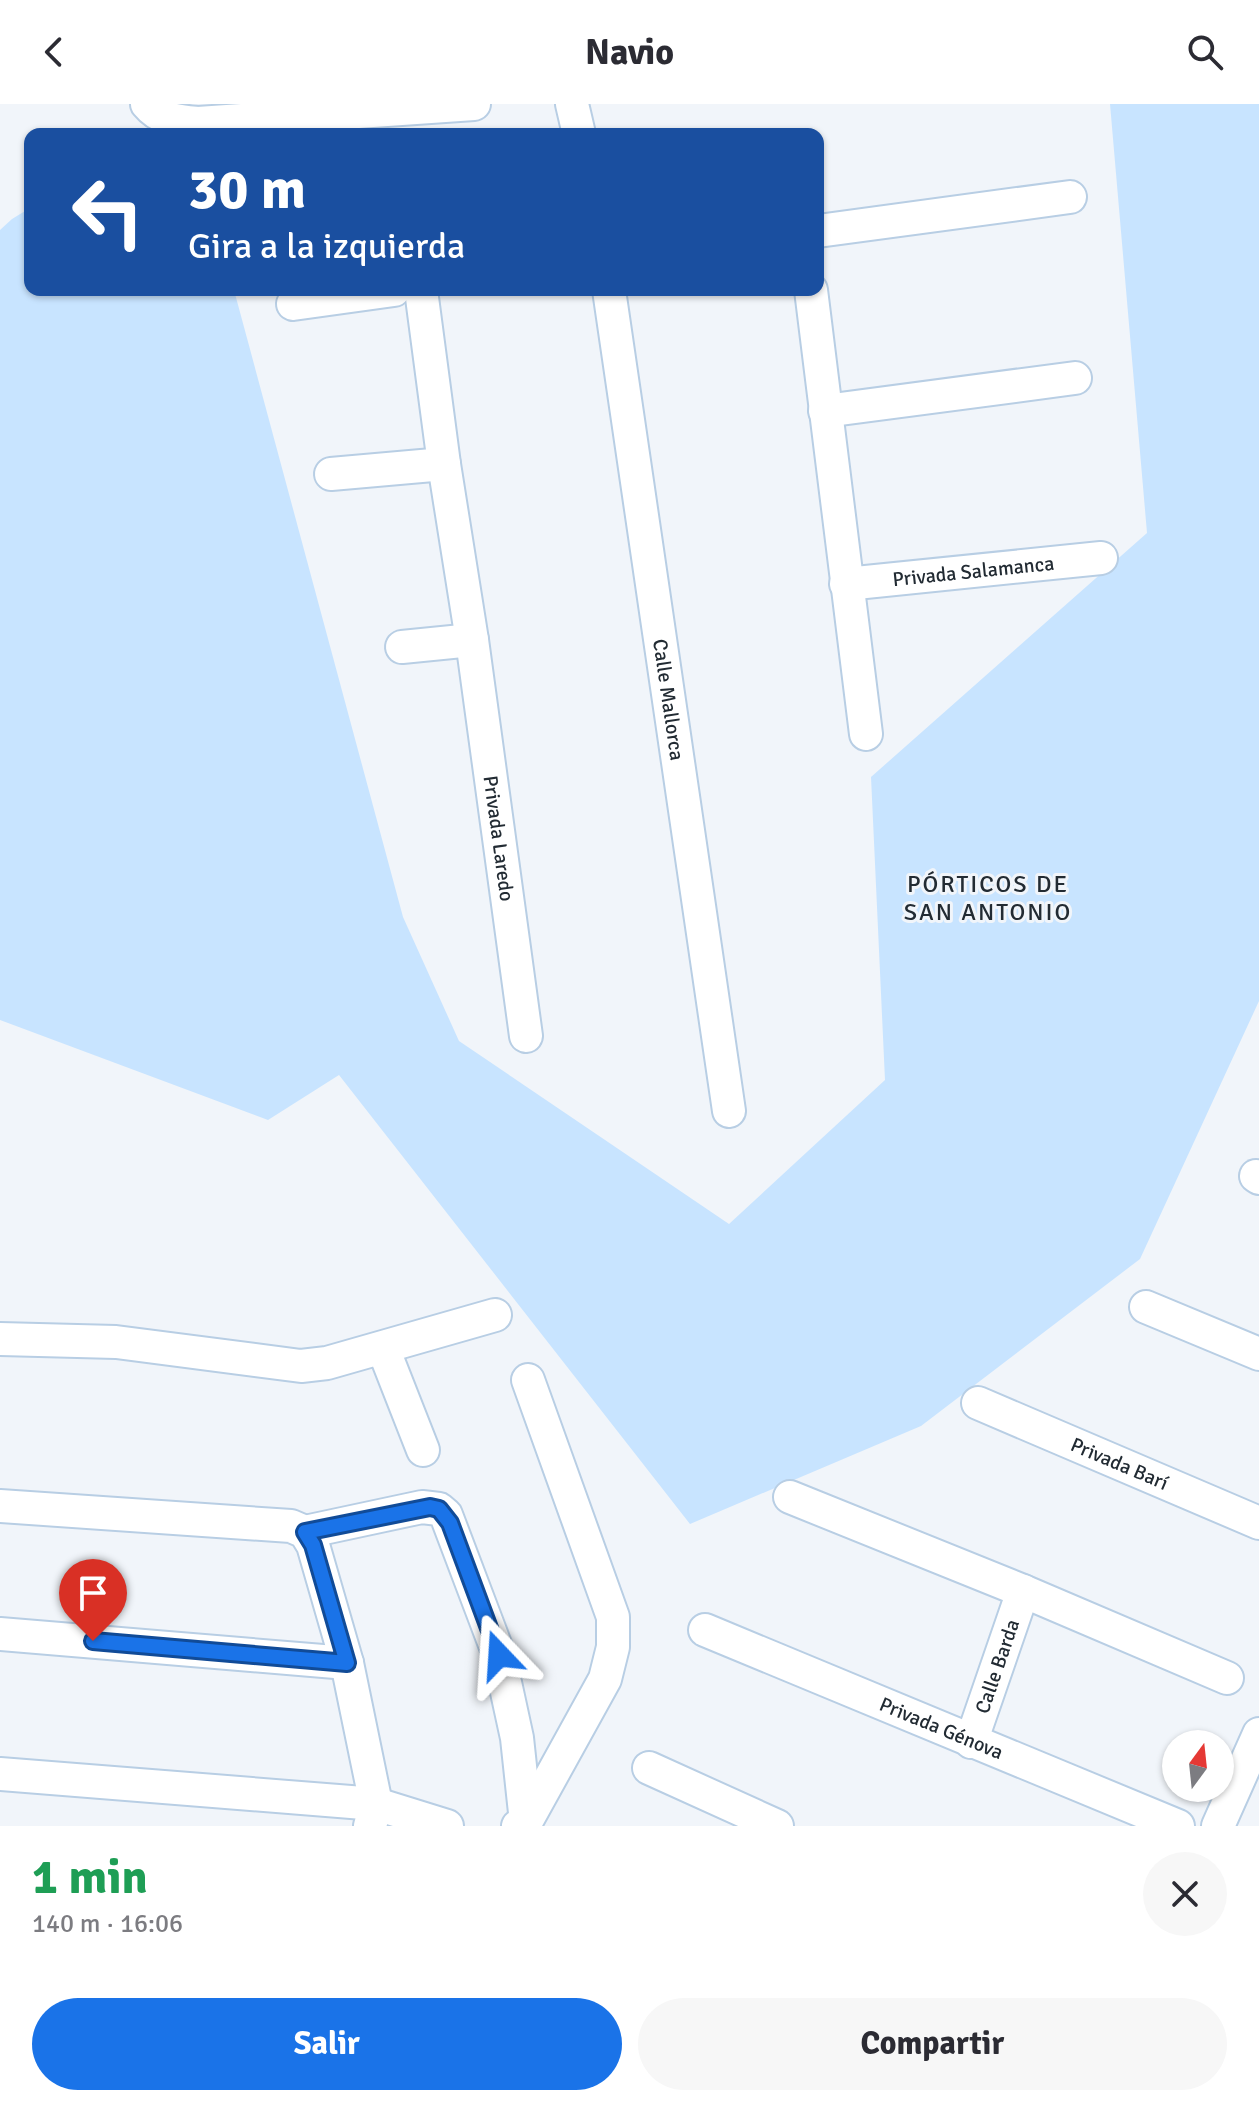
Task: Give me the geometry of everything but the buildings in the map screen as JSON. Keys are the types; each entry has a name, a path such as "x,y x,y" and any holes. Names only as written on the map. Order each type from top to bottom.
{"street":[{"path":"147,104 153,111 173,121 198,123 474,104"},
{"path":"572,104 578,128"},
{"path":"824,230 1070,197"},
{"path":"293,304 351,296"},
{"name":"Privada Laredo","path":"422,296 526,1036"},
{"name":"Calle Mallorca","path":"610,296 729,1111"},
{"path":"812,296 866,734"},
{"path":"825,411 1075,378"},
{"path":"331,474 444,464"},
{"name":"Privada Salamanca","path":"846,584 1101,558"},
{"path":"402,647 472,640"},
{"path":"1146,1307 1259,1354"},
{"path":"0,1339 116,1342 301,1366 327,1363 495,1315"},
{"path":"383,1348 423,1450"},
{"path":"522,1824 605,1679 613,1647 613,1617 528,1380"},
{"name":"Privada Barí","path":"978,1403 1259,1523"},
{"path":"790,1497 1227,1678"},
{"path":"0,1506 291,1526 305,1532 313,1545 347,1663 373,1815"},
{"path":"305,1532 422,1507 439,1509 446,1515 499,1655 517,1738 522,1824"},
{"name":"Calle Barda","path":"971,1742 1023,1591"},
{"name":"Privada Génova","path":"705,1630 1178,1826"},
{"path":"0,1634 347,1663"},
{"path":"1218,1826 1259,1734"},
{"path":"649,1768 777,1826"},
{"path":"0,1774 447,1826"}],"shaded area":[{"path":"1110,104 1259,104 1259,1001 1140,1259 921,1426 690,1524 339,1075 268,1120 0,1020 0,230 24,212 24,296 236,296 403,917 459,1041 729,1224 885,1080 871,777 1147,533"}],"district":[{"name":"PÓRTICOS DE SAN ANTONIO","path":"988,898"}],"route":[{"path":"93,1641 347,1663 313,1545 305,1532 430,1507 439,1509 450,1523 499,1655"}]}
